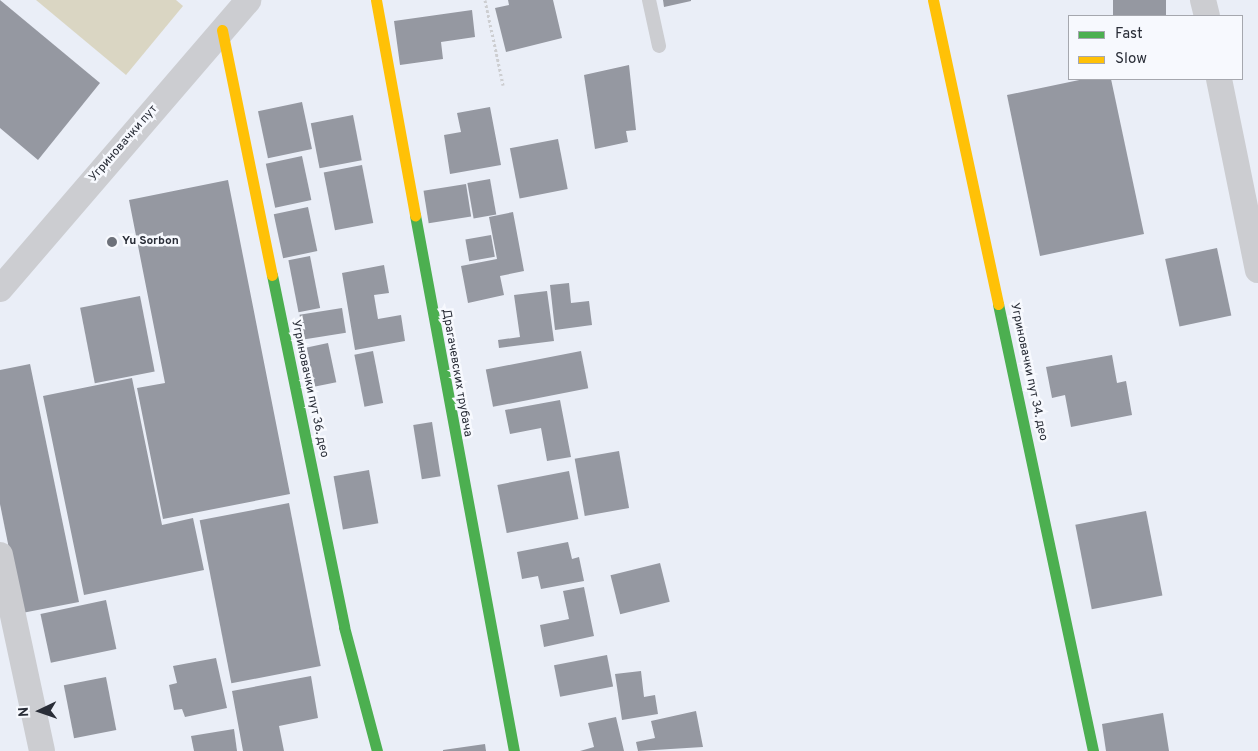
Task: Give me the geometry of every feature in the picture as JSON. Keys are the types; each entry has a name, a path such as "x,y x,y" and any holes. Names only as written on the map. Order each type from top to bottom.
{"street":[{"name":"Угриновачки пут","path":"0,289 249,0"},
{"name":"Драгачевских трубача","path":"376,0 514,751"},
{"name":"Угриновачки пут 34. део","path":"933,0 1093,751"},
{"path":"1203,0 1206,15"},
{"name":"Угриновачки пут 36. део","path":"222,30 344,628 377,751"},
{"path":"1219,80 1258,270"},
{"path":"0,555 42,751"}],"lane":[{"path":"649,0 659,46"}],"path":[{"path":"485,0 503,84"}],"shaded area":[{"path":"36,0 176,0 183,6 126,75"}],"building":[{"path":"0,0 100,83 38,160 0,128"},
{"path":"508,0 553,0 562,38 506,52 495,8 509,5"},
{"path":"663,0 691,0 691,1 664,7"},
{"path":"1113,0 1166,0 1166,15 1113,15"},
{"path":"472,10 475,37 441,42 443,59 400,65 394,21"},
{"path":"629,65 636,130 626,131 628,142 595,149 584,75"},
{"path":"1079,80 1111,80 1144,234 1040,256 1007,95"},
{"path":"302,102 312,149 268,158 258,111"},
{"path":"490,107 501,165 450,174 444,135 461,132 457,113"},
{"path":"353,115 362,160 320,168 311,123"},
{"path":"558,139 568,189 520,198 510,148"},
{"path":"302,156 311,200 275,208 266,164"},
{"path":"362,165 373,223 335,230 324,172"},
{"path":"490,179 496,214 474,218 467,183"},
{"path":"228,180 290,494 163,519 137,388 165,383 129,200"},
{"path":"466,184 471,217 429,223 424,191"},
{"path":"308,207 317,251 283,258 274,214"},
{"path":"513,212 524,271 500,276 504,295 468,303 461,266 497,259 489,217"},
{"path":"491,235 495,257 469,261 465,240"},
{"path":"1217,248 1231,315 1180,327 1165,259"},
{"path":"310,256 320,308 299,312 288,260"},
{"path":"384,265 389,293 374,295 378,319 401,315 405,341 355,350 342,273"},
{"path":"569,283 571,303 589,301 592,325 555,330 550,285"},
{"path":"547,291 554,341 499,348 498,340 520,337 514,295"},
{"path":"140,296 155,372 95,383 80,308"},
{"path":"342,308 346,333 303,339 300,315"},
{"path":"328,343 336,382 313,387 305,348"},
{"path":"373,351 383,403 364,407 354,355"},
{"path":"581,351 588,388 493,407 486,370"},
{"path":"1112,355 1117,383 1126,381 1132,415 1071,427 1065,395 1052,398 1046,367"},
{"path":"30,364 79,602 22,613 0,504 0,370"},
{"path":"132,378 162,525 193,518 204,570 84,595 43,396"},
{"path":"560,400 571,457 547,461 541,428 510,434 505,410"},
{"path":"432,422 441,476 422,479 413,425"},
{"path":"619,451 629,508 585,516 575,459"},
{"path":"369,470 378,523 343,529 334,476"},
{"path":"569,471 578,519 507,533 497,485"},
{"path":"289,503 321,666 231,683 200,520"},
{"path":"1146,511 1162,595 1092,609 1075,525"},
{"path":"568,542 572,559 579,557 584,581 541,589 538,576 522,579 517,552"},
{"path":"660,563 670,602 620,614 611,575"},
{"path":"584,587 594,636 544,647 540,625 569,619 563,591"},
{"path":"106,600 116,649 51,663 40,614"},
{"path":"607,655 613,686 560,697 554,665"},
{"path":"216,658 227,708 185,717 182,709 174,710 169,685 177,683 173,666"},
{"path":"641,671 644,697 655,695 658,714 622,720 615,674"},
{"path":"311,676 318,718 279,726 284,751 243,751 232,691"},
{"path":"106,677 116,730 74,738 64,685"},
{"path":"696,711 703,747 638,751 636,742 655,738 651,721"},
{"path":"1163,713 1169,751 1106,751 1102,724"},
{"path":"616,717 624,751 580,751 594,747 588,723"},
{"path":"234,729 237,751 194,751 191,736"},
{"path":"485,744 486,751 443,751 443,750"}],"traffic: fast":[{"path":"415,215 514,751"},
{"path":"272,275 344,627 377,751"},
{"path":"998,304 1093,751"}],"traffic: slow":[{"path":"376,0 415,215"},
{"path":"933,0 998,304"},
{"path":"222,30 272,275"}],"place":[{"name":"Yu Sorbon","path":"112,242"}]}
